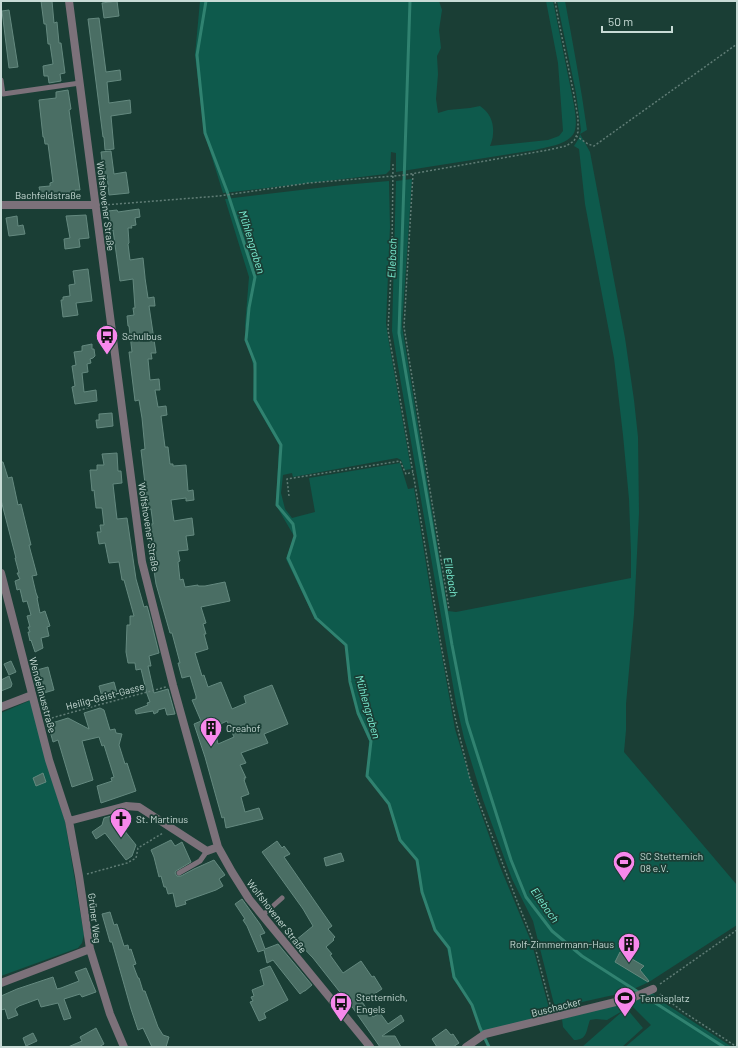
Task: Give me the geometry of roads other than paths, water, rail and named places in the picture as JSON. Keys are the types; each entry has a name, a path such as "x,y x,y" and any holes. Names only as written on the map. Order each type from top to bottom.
{"street":[{"name":"Wolfshovener Straße","path":"69,1 142,562 173,686 218,847 249,899 370,1047"},
{"name":"Bachfeldstraße","path":"1,206 96,205"},
{"name":"Wendelinusstraße","path":"1,573 49,760 69,821"},
{"path":"1,707 32,695"},
{"path":"69,821 126,806 139,807 207,851 218,847"},
{"name":"Grüner Weg","path":"1,983 90,949 80,876 69,821"},
{"path":"90,949 110,1014 123,1047"},
{"name":"Buschacker","path":"466,1047 483,1036 632,998 653,989"}],"lane":[{"path":"1,80 3,94 80,83"},
{"path":"179,873 200,861 207,851"},
{"path":"263,916 282,898"}],"waterway":[{"name":"Mühlengraben","path":"206,1 197,55 205,133 227,191 255,277 249,308 246,340 255,363 255,400 281,445 277,505 293,524 295,536 288,558 316,618 346,645 350,682 358,713 371,741 367,776 389,804 400,840 417,860 422,892 435,930 449,948 454,977 472,1005 480,1028 489,1047"},
{"name":"Ellebach","path":"410,1 399,333 452,645 467,722 511,860 526,897 552,931 582,956 724,1047"}],"place":[{"name":"Schulbus","path":"107,356"},
{"name":"Creahof","path":"211,748"},
{"name":"St. Martinus","path":"121,838"},
{"name":"SC Stetternich 08 e.V.","path":"624,882"},
{"name":"Rolf-Zimmermann-Haus","path":"629,964"},
{"name":"Tennisplatz","path":"625,1018"},
{"name":"Stetternich, Engels","path":"341,1022"}]}
